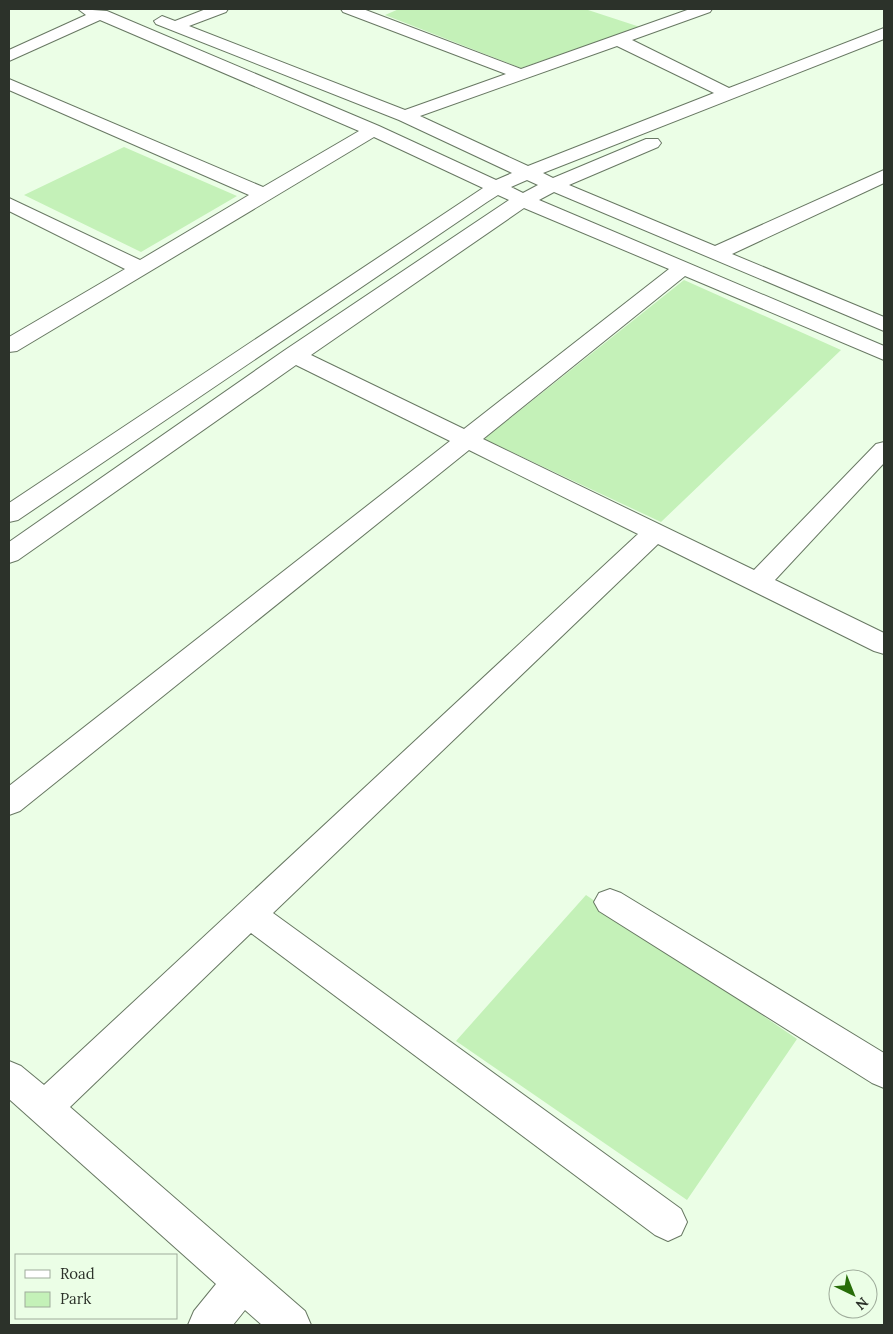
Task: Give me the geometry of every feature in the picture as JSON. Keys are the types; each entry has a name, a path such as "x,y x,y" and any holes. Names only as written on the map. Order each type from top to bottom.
{"street":[{"path":"175,26 220,9"},
{"path":"349,9 520,74"},
{"path":"371,17 389,9"},
{"path":"405,116 696,10"},
{"path":"9,56 93,12 373,130 523,200 884,354"},
{"path":"148,16 405,116 553,185 884,325"},
{"path":"9,514 498,188 526,172 884,33"},
{"path":"618,40 729,94"},
{"path":"9,554 293,355 505,210 553,185 830,68"},
{"path":"9,84 264,195"},
{"path":"9,346 373,130"},
{"path":"715,254 884,176"},
{"path":"9,204 140,268"},
{"path":"9,803 465,439 683,268"},
{"path":"293,355 884,644"},
{"path":"758,582 884,448"},
{"path":"44,1108 655,532"},
{"path":"610,902 884,1072"},
{"path":"250,914 668,1222"},
{"path":"9,1077 291,1325"},
{"path":"208,1325 243,1282"}],"green space":[{"path":"399,9 585,9 640,27 521,68 385,15"},
{"path":"124,147 237,196 141,252 24,195"},
{"path":"684,280 841,350 661,522 484,439"},
{"path":"586,895 797,1039 687,1200 456,1041"}]}
